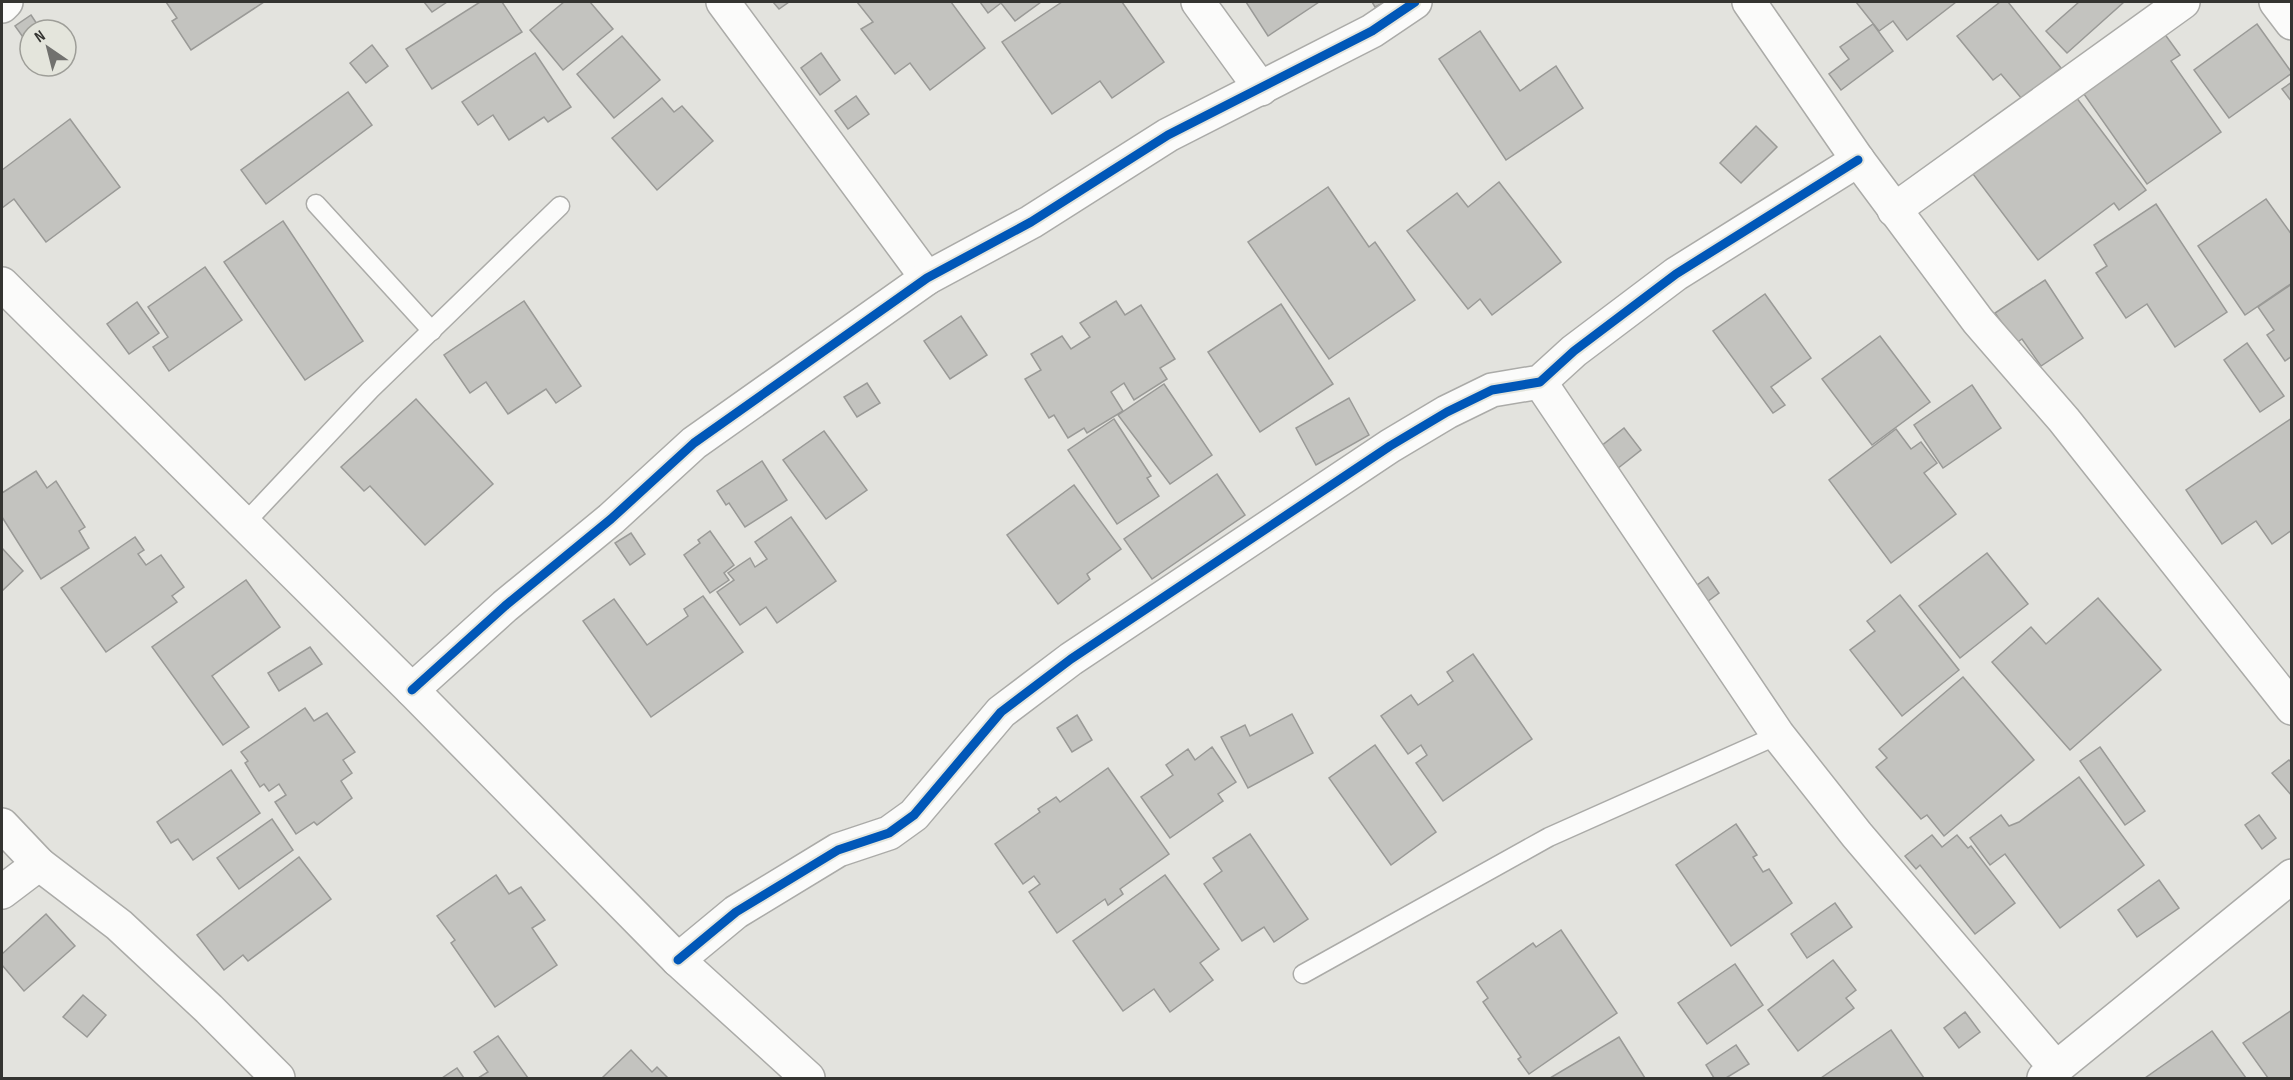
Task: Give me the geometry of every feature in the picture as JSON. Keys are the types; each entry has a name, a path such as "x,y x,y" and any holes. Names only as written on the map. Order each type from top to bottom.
{"street":[{"path":"2,6 6,2"},
{"path":"723,2 927,278"},
{"path":"1198,2 1261,89"},
{"path":"412,690 505,606 611,519 694,443 927,278 1031,222 1168,135 1372,31 1415,2"},
{"path":"1749,2 1858,160 1978,321 2064,420 2292,708"},
{"path":"1894,210 2183,2"},
{"path":"2276,2 2292,23"},
{"path":"678,960 736,912 838,850 889,833 914,815 1001,712 1071,659 1390,446 1447,412 1492,390 1540,382 1574,351 1676,274 1858,160"},
{"path":"2,284 412,690 678,960 808,1078"},
{"path":"1540,382 1778,735 2050,1073 2292,876"},
{"path":"2,825 39,864 119,925 209,1009 278,1078"},
{"path":"2,892 39,864"}],"lane":[{"path":"316,204 432,331"},
{"path":"244,524 370,390 560,206"},
{"path":"1303,974 1549,837 1778,735"}],"building":[{"path":"166,2 264,2 191,50 172,21 177,18"},
{"path":"424,2 447,2 432,12"},
{"path":"480,2 502,2 522,32 432,89 406,49"},
{"path":"564,2 590,2 613,29 563,70 530,30"},
{"path":"773,2 789,2 779,9"},
{"path":"857,2 951,2 985,48 930,90 910,63 895,74 861,29 873,22"},
{"path":"980,2 1041,2 1015,21 1001,3 988,13"},
{"path":"1062,2 1122,2 1164,62 1112,98 1100,81 1052,114 1002,42"},
{"path":"1246,2 1319,2 1268,36"},
{"path":"1372,2 1385,2 1375,7"},
{"path":"1856,2 1956,2 1907,40 1893,21 1879,31"},
{"path":"2000,2 2008,2 2061,68 2022,99 2001,74 1993,80 1957,36"},
{"path":"2079,2 2124,2 2067,53 2046,31"},
{"path":"1873,24 1893,51 1841,90 1829,74 1849,59 1840,47"},
{"path":"2257,24 2292,73 2229,118 2194,70"},
{"path":"2161,29 2180,55 2171,61 2221,132 2147,184 2079,87"},
{"path":"1480,31 1520,91 1556,66 1583,108 1506,160 1439,59"},
{"path":"622,36 660,80 614,118 577,74"},
{"path":"372,45 388,66 366,83 350,63"},
{"path":"535,53 571,107 548,122 544,117 509,140 493,115 478,125 462,102"},
{"path":"821,53 840,80 820,95 801,68"},
{"path":"2292,82 2292,102 2282,89"},
{"path":"348,92 372,125 266,204 241,170"},
{"path":"856,96 869,114 848,129 835,111"},
{"path":"2076,97 2146,190 2119,210 2114,203 2038,260 1973,174"},
{"path":"662,98 674,112 682,106 713,141 657,190 612,138"},
{"path":"70,119 120,187 46,242 14,199 2,208 2,170"},
{"path":"1756,126 1777,147 1741,183 1720,163"},
{"path":"1499,182 1561,262 1492,315 1480,299 1468,309 1407,231 1457,193 1468,207"},
{"path":"1328,187 1369,247 1375,242 1415,300 1329,359 1248,242"},
{"path":"2266,199 2292,235 2292,283 2245,315 2198,246"},
{"path":"2156,204 2227,312 2175,347 2147,304 2126,318 2096,273 2107,266 2094,245"},
{"path":"283,221 363,341 305,380 224,262"},
{"path":"205,267 242,320 169,371 153,347 168,337 148,307"},
{"path":"2045,280 2083,338 2041,366 2022,339 2016,343 1995,313"},
{"path":"2292,284 2292,356 2285,361 2267,335 2274,330 2258,307"},
{"path":"1765,294 1811,358 1771,387 1785,405 1773,413 1713,331"},
{"path":"524,301 581,386 556,403 546,389 508,414 486,382 470,393 444,355"},
{"path":"1116,301 1125,315 1141,305 1175,359 1160,368 1167,379 1134,400 1124,383 1111,392 1123,411 1087,433 1084,428 1068,438 1054,415 1049,418 1025,379 1041,370 1031,354 1062,336 1071,349 1090,337 1080,323"},
{"path":"137,302 159,333 129,354 107,324"},
{"path":"1281,304 1333,384 1260,432 1208,352"},
{"path":"961,316 987,355 950,379 924,341"},
{"path":"1880,336 1930,402 1872,445 1822,379"},
{"path":"2247,343 2284,396 2260,412 2224,360"},
{"path":"867,383 880,403 857,417 844,397"},
{"path":"1164,384 1212,455 1170,484 1118,415"},
{"path":"1972,385 2001,428 1943,468 1914,425"},
{"path":"1349,398 1369,435 1316,465 1296,428"},
{"path":"416,399 493,484 425,545 370,486 364,491 341,467"},
{"path":"2292,418 2292,530 2272,544 2256,521 2222,544 2186,490"},
{"path":"1114,419 1151,476 1147,478 1159,496 1117,524 1068,450"},
{"path":"1624,428 1641,450 1617,469 1600,447"},
{"path":"1896,429 1911,449 1921,442 1937,463 1924,473 1956,514 1891,563 1829,480"},
{"path":"824,431 867,490 826,519 783,460"},
{"path":"762,461 787,500 745,527 729,503 726,505 717,491"},
{"path":"36,471 47,488 56,481 85,527 79,531 89,548 41,579 2,517 2,493"},
{"path":"1217,474 1245,515 1152,579 1124,539"},
{"path":"1074,485 1121,549 1087,574 1090,579 1058,604 1007,535"},
{"path":"791,517 836,581 777,623 766,607 740,625 717,592 734,580 728,573 750,558 755,567 767,559 755,542"},
{"path":"710,531 734,565 724,573 729,580 710,593 684,555 700,543 698,540"},
{"path":"631,533 645,554 630,565 615,543"},
{"path":"135,537 144,550 138,554 146,565 161,555 184,587 172,596 177,602 106,652 61,588"},
{"path":"2,548 23,571 2,591"},
{"path":"1987,553 2028,604 1960,658 1919,606"},
{"path":"1708,577 1719,593 1700,607 1689,591"},
{"path":"246,580 280,627 212,676 249,727 223,745 152,647"},
{"path":"1900,595 1959,670 1902,716 1850,650 1875,631 1867,621"},
{"path":"703,596 743,652 651,717 583,621 614,599 647,645 688,616 684,609"},
{"path":"2098,598 2161,670 2070,750 1992,662 2031,627 2046,644"},
{"path":"310,647 322,664 279,691 268,673"},
{"path":"1473,654 1532,739 1443,801 1416,763 1427,755 1421,745 1408,754 1381,716 1411,695 1418,705 1453,681 1447,672"},
{"path":"1963,677 2034,760 1944,836 1927,815 1921,819 1876,767 1887,758 1879,749"},
{"path":"305,708 314,721 327,713 355,752 343,760 352,773 341,781 352,798 317,825 314,822 296,834 275,802 286,795 279,784 269,791 264,784 260,787 245,763 248,761 241,752"},
{"path":"1292,714 1313,753 1248,788 1221,737 1245,725 1250,736"},
{"path":"1077,715 1092,740 1072,752 1057,728"},
{"path":"1375,745 1436,832 1391,865 1329,778"},
{"path":"1212,747 1236,782 1218,794 1223,801 1170,838 1141,797 1173,775 1166,765 1188,749 1195,760"},
{"path":"2100,747 2145,811 2125,825 2080,761"},
{"path":"2289,760 2292,763 2292,796 2272,773"},
{"path":"1108,768 1169,854 1120,889 1123,894 1108,905 1105,899 1057,933 1029,892 1040,884 1034,876 1023,884 995,844 1040,812 1038,809 1056,797 1060,802"},
{"path":"231,770 260,813 193,860 178,839 171,843 157,822"},
{"path":"2079,777 2144,865 2060,928 2005,854 1990,865 1970,838 2001,815 2009,826 2019,822"},
{"path":"2259,815 2276,838 2262,849 2245,825"},
{"path":"272,819 293,850 239,889 217,858"},
{"path":"1736,824 1757,855 1753,857 1763,872 1769,869 1792,903 1731,946 1676,865"},
{"path":"1250,834 1308,919 1274,942 1264,927 1242,941 1204,884 1222,871 1213,858"},
{"path":"1932,835 1942,847 1957,835 1968,848 1971,846 2015,903 1975,934 1920,865 1916,869 1905,856"},
{"path":"299,857 331,899 248,961 243,955 224,970 197,935"},
{"path":"496,875 509,894 521,887 545,920 532,928 557,965 495,1007 451,943 455,940 437,916"},
{"path":"1165,875 1219,949 1200,963 1213,980 1170,1012 1154,989 1123,1011 1073,941"},
{"path":"2159,880 2179,908 2137,937 2118,910"},
{"path":"1835,903 1852,927 1807,958 1791,934"},
{"path":"46,914 75,946 24,991 2,965 2,954"},
{"path":"1561,930 1617,1013 1529,1074 1518,1059 1521,1057 1483,1002 1488,998 1477,982 1533,943 1536,947"},
{"path":"1833,960 1856,990 1846,998 1854,1008 1798,1051 1768,1010"},
{"path":"1735,964 1763,1005 1707,1044 1678,1003"},
{"path":"83,995 106,1015 87,1037 63,1017"},
{"path":"2292,1010 2292,1078 2268,1078 2243,1043"},
{"path":"1965,1012 1980,1032 1959,1048 1944,1028"},
{"path":"1891,1030 1924,1078 1821,1078"},
{"path":"2212,1031 2246,1078 2145,1078"},
{"path":"498,1036 528,1078 478,1078 488,1072 474,1052"},
{"path":"1619,1037 1645,1078 1550,1078"},
{"path":"1736,1045 1749,1064 1726,1078 1714,1078 1706,1065"},
{"path":"631,1050 652,1072 657,1067 668,1078 602,1078"},
{"path":"457,1068 464,1078 442,1078"}],"cycle path":[{"path":"412,690 505,606 611,519 694,443 927,278 1031,222 1168,135 1372,31 1415,2"},
{"path":"678,960 736,912 838,850 889,833 914,815 1001,712 1071,659 1390,446 1447,412 1492,390 1540,382 1574,351 1676,274 1858,160"}]}
